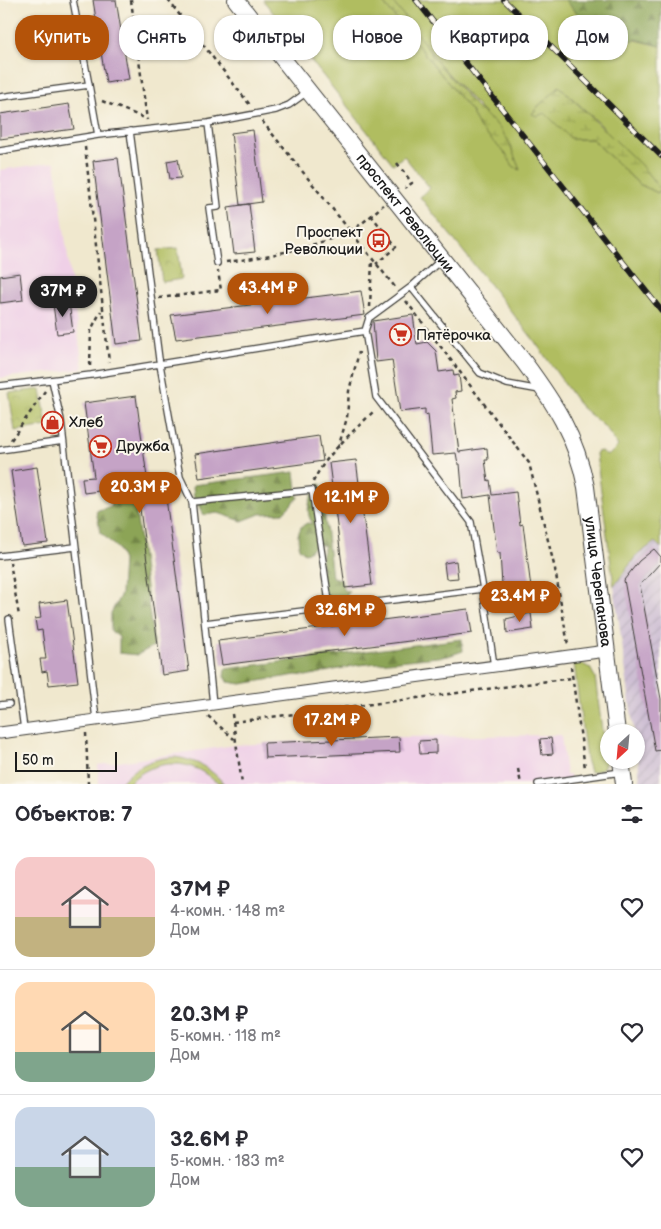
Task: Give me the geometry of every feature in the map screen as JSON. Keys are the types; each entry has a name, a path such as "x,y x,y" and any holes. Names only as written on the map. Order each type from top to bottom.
{"main road":[{"name":"проспект Революции","path":"236,0 546,391 570,432"},
{"name":"улица Черепанова","path":"570,432 581,460 586,487 616,724"}],"street":[{"path":"0,733 606,651"}],"lane":[{"path":"73,0 98,135"},
{"path":"0,97 89,85"},
{"path":"0,151 98,135 208,123 256,114 283,108 307,91"},
{"path":"208,123 218,207 208,208 217,263"},
{"path":"130,132 160,362 180,477 192,502 213,704"},
{"path":"442,259 411,287 369,318 365,331 376,397 471,522 494,666"},
{"path":"411,287 480,373 507,384 546,391"},
{"path":"0,386 52,381 160,362 365,331"},
{"path":"52,381 64,441 96,719"},
{"path":"2,450 64,441"},
{"path":"192,502 312,490 330,608"},
{"path":"0,556 75,547"},
{"path":"205,623 483,589"},
{"path":"9,619 24,729"},
{"path":"0,705 9,704"},
{"path":"538,784 538,782 622,772"}],"path":[{"path":"130,0 149,129"},
{"path":"168,0 256,114 401,295 529,463 555,569 570,656 587,777"},
{"path":"91,97 147,119"},
{"path":"84,138 102,310 111,371"},
{"path":"371,215 396,247 376,264"},
{"path":"152,299 221,290 217,263 254,259 351,231"},
{"path":"369,318 372,258"},
{"path":"91,375 92,330 102,310"},
{"path":"338,448 347,418 349,391 365,331"},
{"path":"2,450 52,381"},
{"path":"310,490 318,471 380,404"},
{"path":"9,554 18,614"},
{"path":"233,722 572,678"},
{"path":"232,712 242,784"},
{"path":"206,715 236,740"},
{"path":"86,731 88,784"},
{"path":"518,769 521,784"}],"shaded area":[{"path":"55,162 83,369 0,378 0,170"},
{"path":"655,541 661,548 661,784 640,784 639,769 645,769 645,724 633,724 614,586 636,556"},
{"path":"561,735 566,775 570,775 571,784 99,784 98,765 236,745 404,737"}],"green space":[{"path":"263,0 381,0 393,15 333,15 333,60 421,60 421,49 471,111 482,129 519,169 508,140 436,60 548,60 548,15 431,15 431,54 421,39 421,15 403,15 390,0 565,0 579,15 558,15 558,60 628,60 628,38 661,46 661,548 655,542 636,556 614,586 596,454 601,451 608,456 618,446 605,427 580,406 533,339 420,197 430,188 404,156 393,164 311,60 323,60 323,15 275,15","holes":["559,86 601,125 658,193 639,184 592,139 571,139 555,120 537,107 551,97"]},
{"path":"381,0 391,0 403,15 393,15"},
{"path":"565,0 661,0 661,46 636,39 628,42 628,15 579,15"},
{"path":"421,39 431,54 431,60 436,60 475,106 497,125 508,140 520,170 513,166 505,153 480,129 471,111 421,49"},
{"path":"559,86 641,165 660,189 658,193 639,184 592,139 571,139 545,113 537,116 532,114"},
{"path":"178,248 182,279 162,282 158,250"},
{"path":"41,389 47,426 15,431 9,393"},
{"path":"295,472 298,498 283,513 260,514 242,521 218,513 204,515 194,498 193,485"},
{"path":"318,484 321,484 332,577 341,579 343,590 349,591 343,604 338,598 326,601 320,598 318,587 321,558 325,546 317,544 305,553 299,548 298,535 301,527 307,523 313,524 308,509"},
{"path":"119,490 133,490 154,646 137,655 119,653 119,637 111,631 111,613 121,594 123,560 118,549 101,533 96,511 111,506 114,496"},
{"path":"462,639 463,651 448,656 358,665 306,676 296,675 241,684 228,682 224,677 225,669"},
{"path":"579,662 590,668 595,677 601,724 600,769 590,772 586,759 574,663"},
{"path":"175,757 190,760 203,766 214,773 224,784 216,782 194,768 174,764 154,767 145,771 128,784 120,784 131,772 144,764 159,759"}],"building":[{"path":"93,0 116,0 119,18 119,60 126,60 129,79 106,83 102,60 109,60 109,15 95,15"},
{"path":"69,104 74,129 0,139 0,114"},
{"path":"253,130 262,202 240,205 231,133"},
{"path":"118,158 142,341 116,344 93,161"},
{"path":"178,159 181,178 170,179 167,161"},
{"path":"249,204 255,252 234,254 228,207"},
{"path":"20,273 23,300 0,303 0,276"},
{"path":"361,291 365,315 176,339 171,315"},
{"path":"69,302 73,332 57,334 53,304"},
{"path":"413,315 417,344 427,342 436,351 439,372 453,370 454,376 459,375 461,391 455,392 456,398 452,399 459,452 487,448 488,460 485,460 492,495 516,492 520,525 523,524 532,596 503,600 500,553 497,553 490,495 463,499 460,464 458,464 456,453 432,455 428,414 425,415 425,409 400,412 392,360 376,362 373,321"},
{"path":"136,396 148,485 164,483 189,671 162,675 137,486 84,493 82,478 94,477 84,403"},
{"path":"319,436 323,461 199,478 195,454"},
{"path":"356,460 372,585 345,588 329,463"},
{"path":"37,467 48,543 22,546 11,471"},
{"path":"654,549 661,557 661,562 640,585 661,699 661,750 655,751 624,580 639,561"},
{"path":"456,561 458,578 446,579 444,563"},
{"path":"67,600 78,682 49,685 47,671 42,672 40,659 46,659 42,630 37,631 35,619 41,618 39,604"},
{"path":"468,609 472,633 222,665 218,641"},
{"path":"531,613 533,629 507,633 506,619"},
{"path":"399,737 400,752 265,758 264,743"},
{"path":"551,738 553,754 542,755 540,739"},
{"path":"436,740 436,753 420,754 419,741"}],"railway":[{"path":"416,0 661,310"},
{"path":"504,0 661,156"}],"place":[{"name":"Проспект Революции","path":"379,241"},
{"name":"Пятёрочка","path":"400,335"},
{"name":"Хлеб","path":"53,422"},
{"name":"Дружба","path":"100,446"}]}
